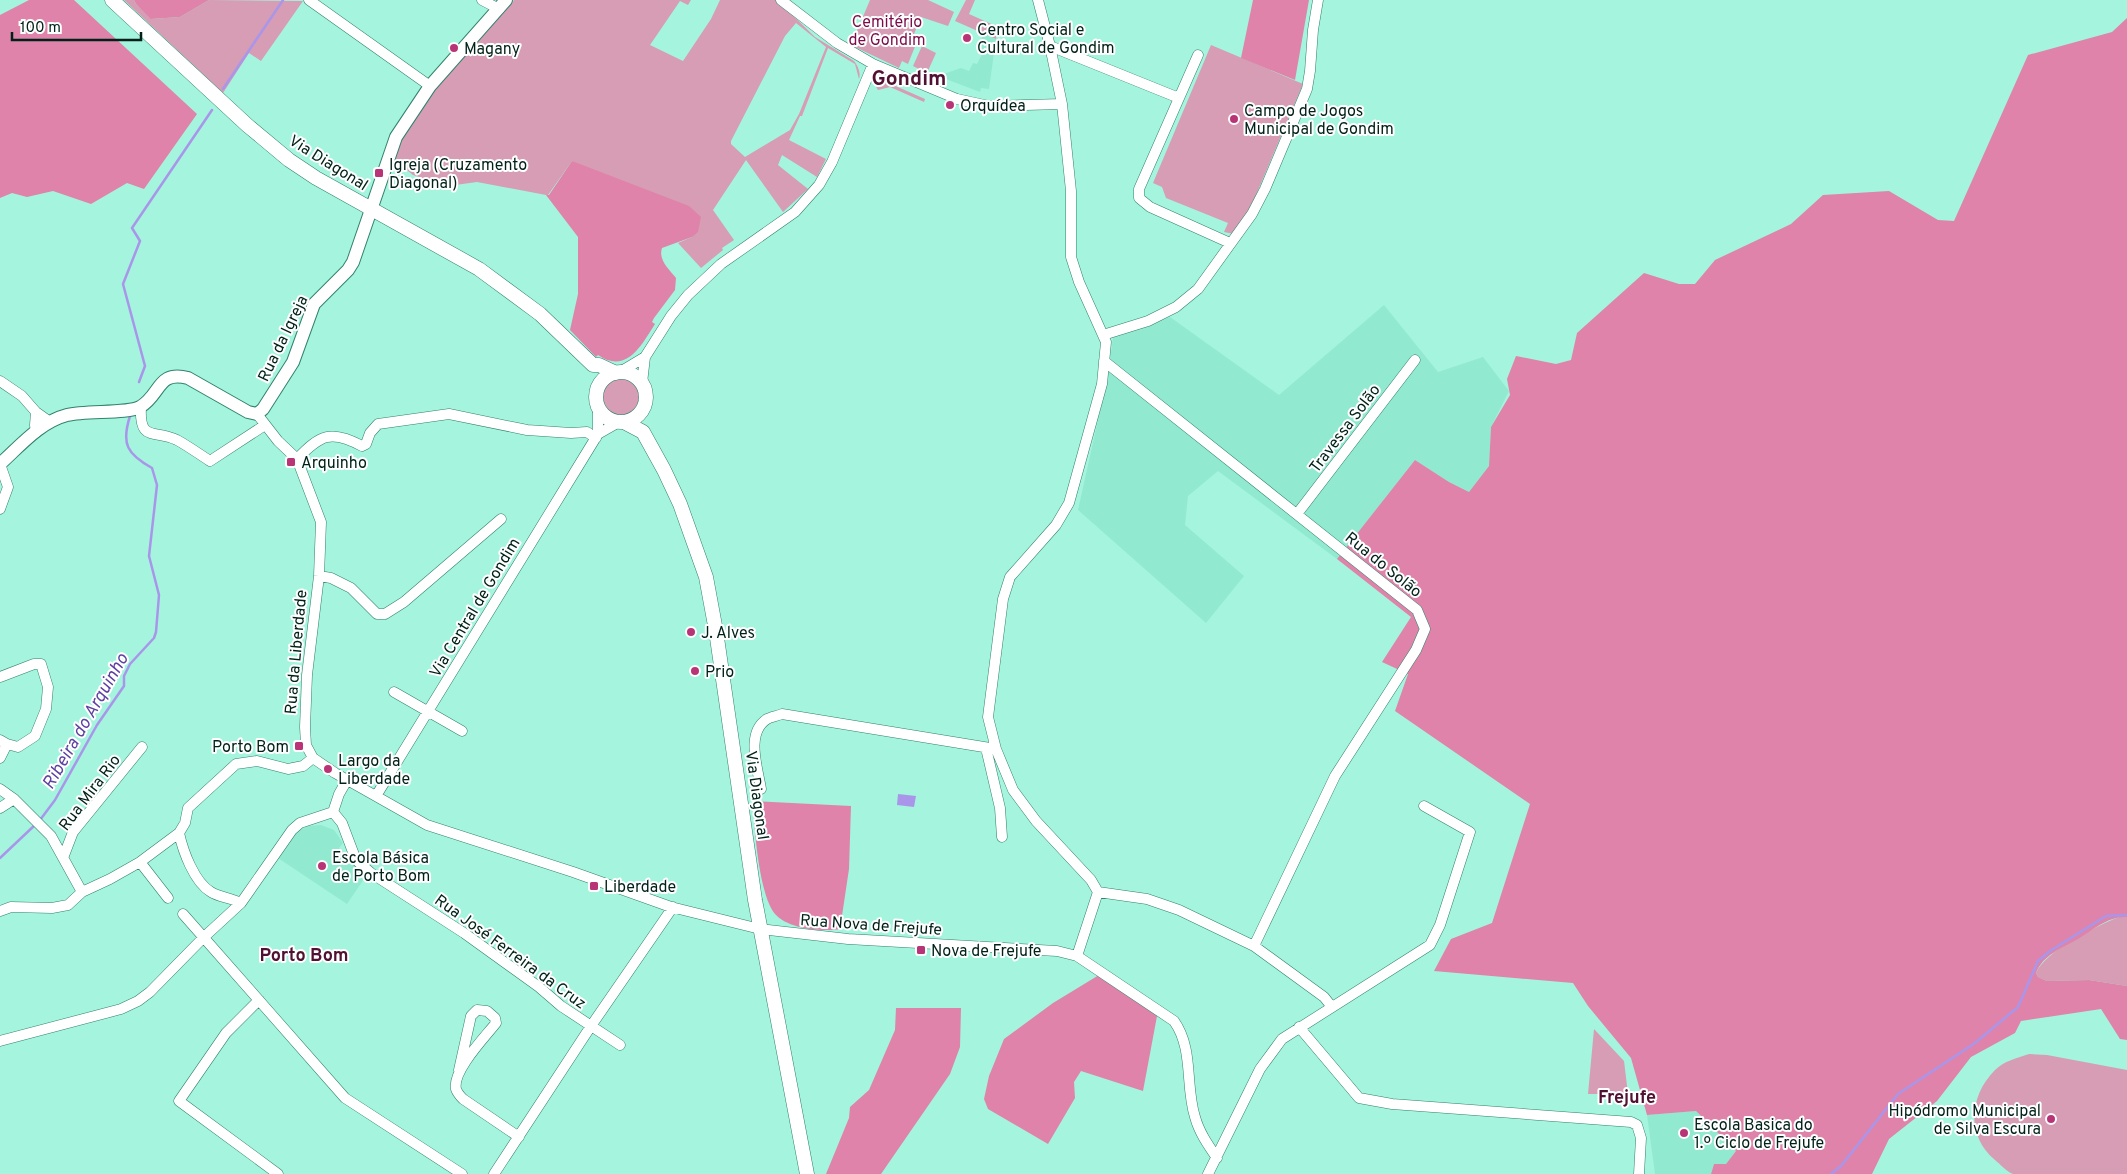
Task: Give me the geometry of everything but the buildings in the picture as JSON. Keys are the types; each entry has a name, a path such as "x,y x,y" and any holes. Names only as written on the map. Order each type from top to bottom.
{"main road":[{"name":"Via Diagonal","path":"112,0 276,151 309,174 479,269 509,290 564,336 593,365 599,365 636,377 642,383"},
{"path":"593,365 593,376 598,388"},
{"path":"618,372 605,377 598,388 596,400 598,408 608,418 643,432 645,391 642,383"},
{"path":"621,422 632,420 644,408"},
{"name":"Via Diagonal","path":"643,432 680,504 706,577 718,640 760,929 807,1174"}],"street":[{"path":"309,0 430,86"},
{"path":"482,0 503,5"},
{"path":"781,0 838,44 873,64 957,99 989,106 1062,104"},
{"path":"1002,837 990,748 988,717 1004,599 1010,577 1056,525 1069,503 1102,384 1106,342 1079,282 1071,257 1071,191 1062,104 1038,0"},
{"path":"1103,335 1148,321 1176,307 1198,289 1252,214 1265,189 1307,89 1318,0"},
{"name":"Rua da Igreja","path":"257,414 268,403 292,362 314,304 348,270 353,262 393,142 430,86 503,5"},
{"path":"1050,46 1179,98"},
{"path":"1198,55 1139,188 1139,198 1150,207 1230,244"},
{"path":"642,383 645,357 676,309 694,288 729,259 795,212 819,186 832,162 873,64"},
{"path":"618,372 645,357"},
{"name":"Travessa Solão","path":"1297,514 1415,360"},
{"name":"Rua do Solão","path":"1104,361 1417,610 1425,629 1416,650 1335,776 1254,946"},
{"path":"257,414 248,412 197,382 177,375 169,377 163,382 141,406 140,421 151,435 174,439 210,461 265,425"},
{"path":"0,381 30,402 36,412 50,422"},
{"path":"0,509 8,487 0,464 17,446 36,432 50,422 69,414 141,406"},
{"path":"297,459 308,448 323,438 334,435 351,440 362,446 366,444 370,433 378,424 449,414 527,430 571,433 587,432 597,436 598,408"},
{"path":"36,412 36,432"},
{"name":"Rua da Liberdade","path":"257,414 297,459 322,522 319,576 307,675 305,726 306,745 313,758"},
{"name":"Via Central de Gondim","path":"376,796 597,436 621,422"},
{"path":"319,576 331,578 351,588 377,614 385,614 404,602 501,519"},
{"path":"0,677 34,664 41,664 48,687 46,709 35,736 18,747 4,742 0,758"},
{"path":"394,692 462,732"},
{"path":"761,789 755,754 756,732 766,720 782,714 990,748"},
{"name":"Rua Mira Rio","path":"64,858 73,832 142,746"},
{"path":"990,748 1013,790 1036,821 1091,880 1098,892 1077,956"},
{"path":"0,912 11,908 52,908 68,905 82,892 110,880 140,862 178,833 185,823 188,808 236,764 257,761 288,769 303,766 313,758 427,826 573,872 674,907 760,929"},
{"path":"0,1041 130,1006 150,992 241,902 292,830 300,823 333,812 339,794 347,780"},
{"path":"0,790 14,799 51,836 82,892"},
{"path":"0,808 14,799"},
{"path":"1208,1174 1260,1069 1282,1039 1298,1027 1413,958 1430,945 1440,925 1470,832 1424,806"},
{"name":"Rua José Ferreira da Cruz","path":"333,812 342,823 356,860 371,873 464,933 539,987 561,1006 620,1045"},
{"path":"178,833 184,852 202,884 212,892 241,902"},
{"path":"140,862 168,898"},
{"path":"1098,892 1147,899 1179,910 1254,946 1324,997 1332,1007"},
{"path":"494,1174 591,1026 674,907"},
{"path":"183,914 344,1098 462,1174"},
{"name":"Rua Nova de Frejufe","path":"760,929 848,939 1057,951 1077,956 1174,1021 1181,1031 1185,1045 1194,1116 1203,1138 1217,1158"},
{"path":"259,1000 226,1033 179,1101 278,1174"},
{"path":"459,1070 496,1023 495,1018 487,1011 477,1010 472,1016 459,1070 456,1083 456,1091 463,1098 519,1137"},
{"path":"1298,1027 1359,1098 1392,1104 1631,1122 1637,1125 1641,1138 1639,1174"}],"shaded area":[{"path":"29,0 74,0 197,114 144,189 127,183 91,204 53,191 27,197 12,193 0,198 0,15"},
{"path":"134,0 209,0 180,17 151,19"},
{"path":"1253,0 1309,0 1295,80 1241,58"},
{"path":"2127,18 2127,917 2107,921 2060,949 2043,961 2036,973 2038,977 2047,981 2089,980 2127,986 2127,1040 2120,1039 2101,1009 2021,1021 2015,1033 1971,1057 1937,1101 1889,1139 1872,1174 1711,1174 1714,1164 1726,1164 1736,1151 1696,1111 1647,1115 1631,1058 1588,1006 1573,983 1434,971 1451,939 1492,923 1530,804 1395,711 1408,674 1382,662 1411,617 1337,559 1415,460 1449,482 1469,492 1489,466 1491,427 1510,395 1507,379 1516,356 1556,364 1571,360 1577,333 1644,273 1679,284 1695,284 1715,260 1791,224 1823,195 1889,191 1938,220 1954,221 2028,55 2112,32"},
{"path":"984,33 996,39 989,89 981,88 980,92 938,76 961,68 969,71 973,63 977,64 982,54 976,51"},
{"path":"572,161 689,206 701,217 698,232 692,237 662,248 663,260 676,278 675,290 654,318 652,322 655,324 639,348 625,359 617,361 608,360 598,355 596,357 570,330 578,294 578,237 546,195 549,195"},
{"path":"1384,305 1438,372 1483,357 1509,391 1491,427 1489,466 1469,492 1449,482 1415,460 1337,559 1218,471 1188,496 1185,525 1244,576 1206,623 1078,510 1108,375 1113,337 1170,317 1279,395"},
{"path":"898,794 916,796 914,807 897,805"},
{"path":"753,801 851,806 849,869 840,929 815,930 797,926 788,923 775,914 765,892 761,877"},
{"name":"Escola Básica de Porto Bom","path":"321,825 334,830 343,843 339,848 366,876 347,904 278,858 297,832 308,826"},
{"path":"1099,975 1157,1016 1143,1091 1081,1071 1074,1082 1075,1098 1048,1144 988,1109 984,1099 989,1076 1004,1039 1053,1003"},
{"path":"896,1008 961,1008 960,1047 950,1074 881,1174 826,1174 849,1118 850,1107 869,1090 895,1030"},
{"name":"Escola Basica do 1.º Ciclo de Frejufe","path":"1696,1111 1736,1151 1726,1164 1714,1164 1711,1174 1655,1174 1647,1115"}],"green space":[{"path":"124,0 134,0 152,19 180,17 209,0 303,1 261,61 249,53 223,93"},
{"path":"514,0 691,0 688,5 680,1 650,45 683,61 711,19 720,0 777,0 815,37 854,61 860,74 859,79 855,64 828,48 802,116 800,116 789,140 826,159 817,177 782,155 778,165 808,189 783,212 746,160 713,210 734,240 722,248 723,250 701,268 678,243 692,237 572,161 548,195 477,182 448,186 413,175 392,158 395,147 435,89","holes":["796,23 826,47 799,114 790,130 745,157 731,144 731,141 785,36"]},
{"name":"Cemitério de Gondim","path":"870,0 928,0 954,12 948,26 921,17 914,34 916,35 913,43 916,44 908,64 902,61 899,68 851,45"},
{"path":"966,0 975,0 969,14 998,27 996,39 955,21"},
{"name":"Campo de Jogos Municipal de Gondim","path":"1211,45 1303,84 1245,221 1234,234 1224,232 1228,223 1166,198 1162,187 1153,183"},
{"path":"922,46 936,53 927,73 913,66"},
{"path":"880,74 885,75 891,84 925,99 924,102 890,87 878,90 874,83 875,78"},
{"path":"620,378 633,384 639,397 633,410 620,416 607,410 601,397 607,384"},
{"path":"2119,917 2127,917 2127,986 2089,980 2047,981 2038,977 2036,973 2041,965 2060,948 2098,926"},
{"path":"1594,1029 1624,1061 1628,1094 1588,1094"},
{"name":"Hipódromo Municipal de Silva Escura","path":"2029,1054 2047,1055 2127,1070 2127,1174 2013,1174 2008,1172 1986,1150 1975,1128 1974,1116 1980,1092 1986,1080 2002,1064"}],"waterway":[{"name":"Ribeira do Arquinho","path":"223,89 283,0"},
{"name":"Ribeira do Arquinho","path":"139,382 145,366 123,284 140,241 132,228 212,110"},
{"name":"Ribeira do Arquinho","path":"40,820 55,800 97,725 124,686 124,676 130,664 154,638 156,632 159,595 149,556 157,485 152,468 137,458 128,447 126,434 130,416"},
{"name":"Ribeira do Arquinho","path":"0,858 36,824"},
{"name":"Ribeira do Arquinho","path":"1831,1174 1841,1166 1898,1094 1975,1043 2018,1007 2038,961 2050,951 2106,916 2127,915"}],"place":[{"name":"Centro Social e Cultural de Gondim","path":"967,38"},
{"name":"Magany","path":"454,48"},
{"name":"Orquídea","path":"950,105"},
{"name":"Campo de Jogos Municipal de Gondim","path":"1234,119"},
{"name":"Igreja (Cruzamento Diagonal)","path":"379,173"},
{"name":"Arquinho","path":"291,462"},
{"name":"J. Alves","path":"691,632"},
{"name":"Prio","path":"695,671"},
{"name":"Porto Bom","path":"299,746"},
{"name":"Largo da Liberdade","path":"328,769"},
{"name":"Escola Básica de Porto Bom","path":"322,866"},
{"name":"Liberdade","path":"594,886"},
{"name":"Nova de Frejufe","path":"921,950"},
{"name":"Hipódromo Municipal de Silva Escura","path":"2051,1119"},
{"name":"Escola Basica do 1.º Ciclo de Frejufe","path":"1684,1133"}],"district":[{"name":"Gondim","path":"909,78"},
{"name":"Porto Bom","path":"304,955"},
{"name":"Frejufe","path":"1627,1097"}]}
